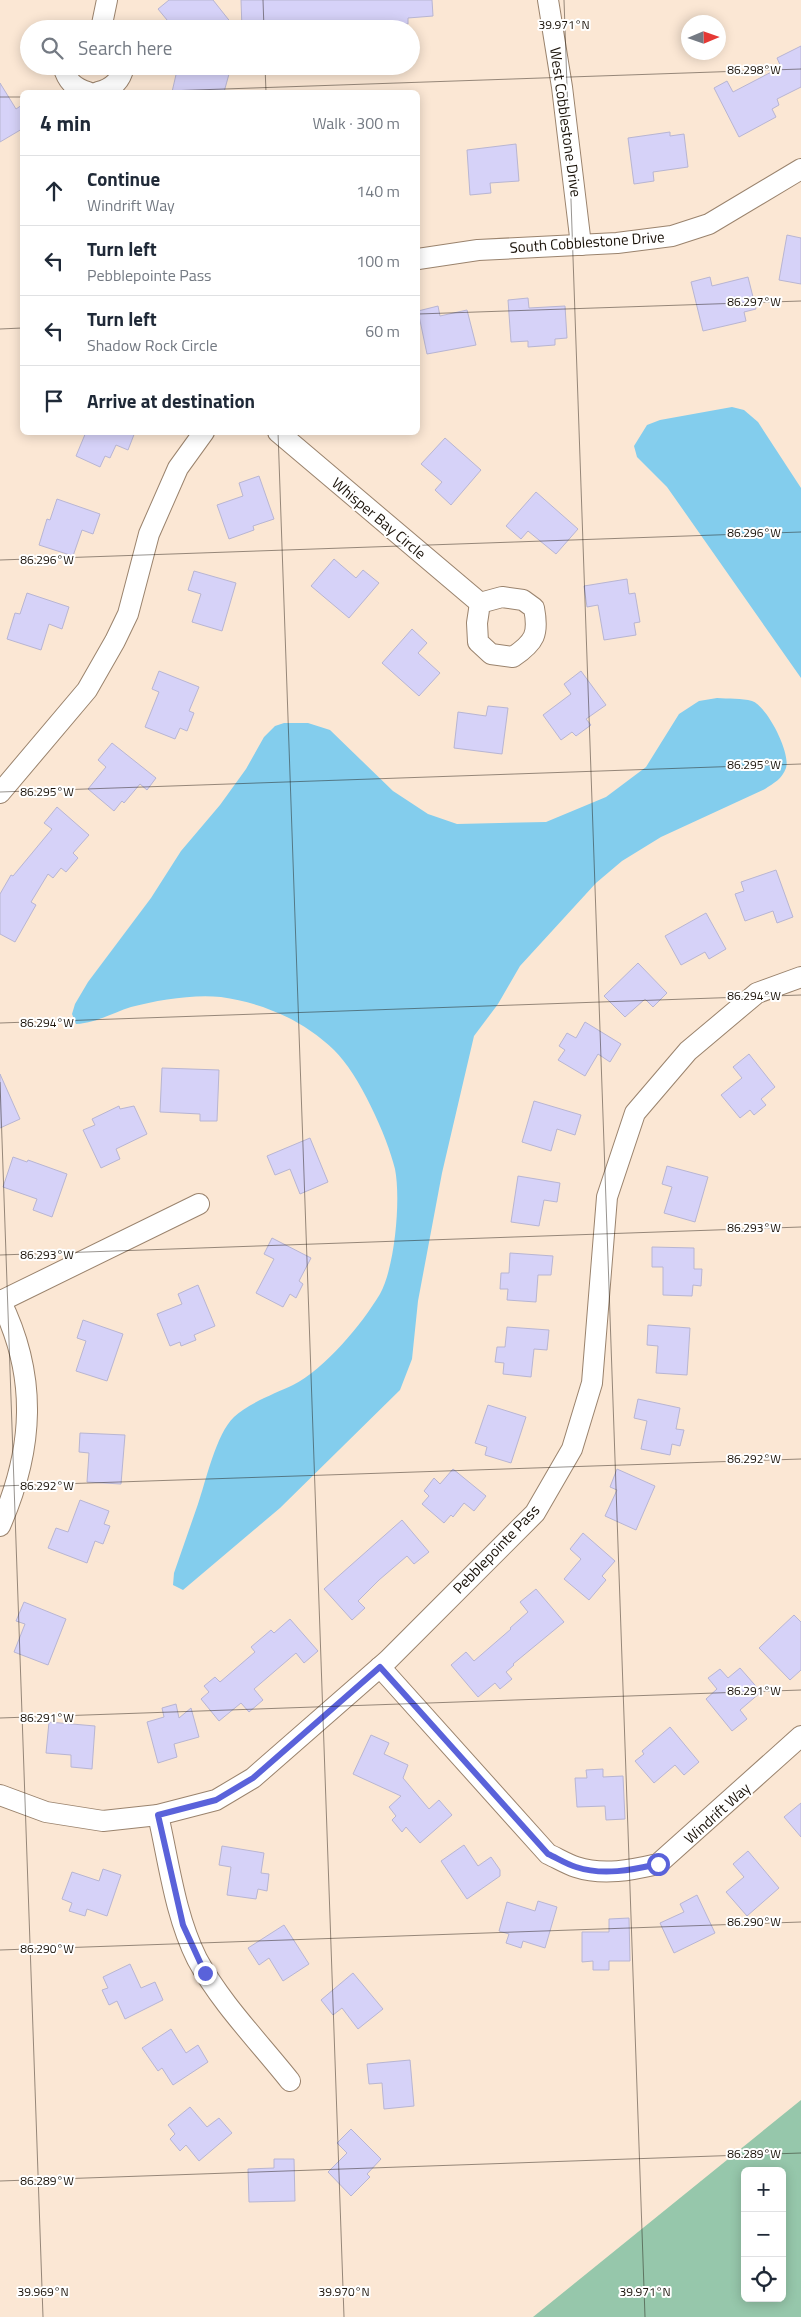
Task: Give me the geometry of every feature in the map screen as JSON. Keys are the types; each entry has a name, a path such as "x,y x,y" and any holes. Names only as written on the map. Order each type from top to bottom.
{"street":[{"path":"103,20 107,0"},
{"name":"West Cobblestone Drive","path":"548,0 562,87 581,245"},
{"path":"66,75 72,84 84,90"},
{"path":"106,90 110,89 117,82 120,75"},
{"name":"South Cobblestone Drive","path":"420,259 478,250 617,243 672,236 709,224 801,169"},
{"path":"0,793 86,690 115,641 128,614 149,534 178,468 202,435"},
{"name":"Whisper Bay Circle","path":"282,435 480,603"},
{"name":"Pebblepointe Pass","path":"0,1795 33,1808 73,1818 122,1820 158,1815 216,1800 253,1778 380,1667 535,1513 572,1449 592,1383 607,1197 634,1113 688,1051 757,993 801,977"},
{"path":"0,1526 20,1470 28,1419 27,1390 21,1354 0,1300 199,1204"},
{"name":"Windrift Way","path":"380,1667 548,1854 576,1867 595,1871 627,1871 658,1864 801,1736"},
{"path":"158,1815 178,1908 197,1958 216,1988 290,2081"}],"green space":[{"path":"801,2100 801,2317 533,2317"}],"water":[{"path":"732,407 744,410 758,422 801,488 801,678 667,487 637,457 634,446 647,425 660,420"},
{"path":"717,698 752,701 764,711 771,720 785,752 787,761 784,772 765,789 661,837 622,861 596,883 520,966 498,1004 474,1036 442,1173 418,1301 412,1359 400,1390 280,1508 183,1590 173,1585 174,1573 212,1458 228,1425 234,1417 246,1408 293,1385 318,1368 353,1332 380,1294 390,1267 393,1250 397,1215 397,1182 386,1140 362,1089 334,1050 309,1030 282,1014 267,1008 237,1000 210,996 176,998 141,1004 97,1020 76,1024 72,1014 75,1004 88,982 151,898 181,851 220,805 246,769 264,737 275,726 284,723 308,723 330,730 393,791 428,814 457,824 546,822 606,797 646,767 679,714 699,701"}],"building":[{"path":"169,0 213,0 229,20 167,20 158,9"},
{"path":"241,0 432,0 433,16 408,18 408,20 242,20"},
{"path":"801,46 801,87 777,99 779,105 772,109 776,117 739,137 714,88 727,81 733,92 781,67 777,58"},
{"path":"176,75 229,75 225,90 172,90"},
{"path":"0,83 16,109 20,106 20,130 0,142"},
{"path":"670,132 670,136 684,134 688,167 653,172 654,181 634,184 628,138"},
{"path":"516,144 519,181 490,183 491,193 470,195 467,150"},
{"path":"787,235 801,238 801,284 779,280"},
{"path":"710,277 712,286 748,277 756,309 744,312 746,321 703,331 691,282"},
{"path":"528,298 529,308 565,306 567,338 555,339 555,345 528,347 528,341 511,342 508,300"},
{"path":"438,306 440,316 467,310 476,345 427,354 420,321 420,310"},
{"path":"85,435 134,435 128,450 116,445 110,458 105,456 100,467 76,456"},
{"path":"445,438 481,470 451,505 435,490 442,482 421,464"},
{"path":"259,476 274,519 253,526 254,530 229,539 217,505 243,496 239,483"},
{"path":"536,492 578,529 556,554 528,531 521,539 506,526"},
{"path":"57,499 100,514 93,534 82,530 73,556 39,545 47,519 50,520"},
{"path":"334,559 356,578 363,570 379,583 349,618 311,586"},
{"path":"194,571 236,583 222,631 192,622 201,594 188,590"},
{"path":"627,579 629,594 635,593 640,622 634,623 636,635 604,640 598,605 587,607 584,586"},
{"path":"27,593 69,607 62,629 49,624 41,650 7,639 15,613 20,614"},
{"path":"412,629 427,643 418,653 440,673 419,696 382,663"},
{"path":"159,671 199,687 189,711 194,713 187,731 180,728 175,739 145,727 159,692 152,689"},
{"path":"581,671 606,705 586,719 591,725 576,736 572,732 561,740 543,715 571,694 564,684"},
{"path":"488,706 508,708 502,754 454,748 458,712 486,716"},
{"path":"112,743 156,778 147,790 140,784 124,803 122,801 114,811 88,789 106,767 98,760"},
{"path":"57,807 89,835 73,853 78,858 66,872 61,868 53,878 48,874 31,902 36,905 15,942 0,934 0,894 11,875 13,876 52,829 44,823"},
{"path":"776,870 793,917 777,923 773,911 745,921 735,894 744,891 741,882"},
{"path":"706,913 726,949 709,959 705,952 681,965 665,936"},
{"path":"638,963 667,993 653,1007 645,999 625,1017 604,996"},
{"path":"585,1022 621,1044 610,1062 598,1054 585,1076 558,1060 565,1050 559,1046 567,1033 576,1038"},
{"path":"749,1054 775,1087 761,1099 766,1105 754,1115 750,1110 740,1118 721,1095 742,1078 733,1067"},
{"path":"162,1068 219,1070 217,1121 200,1121 200,1114 160,1112"},
{"path":"0,1074 20,1119 0,1128"},
{"path":"534,1101 581,1115 575,1135 557,1129 551,1151 522,1142"},
{"path":"119,1106 120,1109 134,1106 147,1134 116,1149 120,1159 101,1168 83,1130 95,1125 92,1119"},
{"path":"310,1138 328,1182 300,1194 290,1169 275,1175 267,1156"},
{"path":"13,1157 27,1162 28,1160 67,1174 52,1217 33,1210 37,1199 3,1187"},
{"path":"667,1166 708,1177 695,1222 664,1213 672,1187 662,1184"},
{"path":"518,1176 560,1183 557,1202 544,1200 539,1226 511,1222"},
{"path":"272,1238 311,1258 299,1281 303,1284 296,1298 290,1294 283,1307 256,1293 274,1259 264,1254"},
{"path":"652,1247 694,1248 694,1269 702,1269 701,1286 693,1285 692,1296 663,1295 663,1267 652,1267"},
{"path":"510,1253 553,1256 551,1275 538,1275 536,1302 507,1300 508,1289 500,1289 501,1273 509,1273"},
{"path":"198,1285 215,1326 194,1335 196,1340 181,1346 180,1342 170,1346 157,1314 182,1304 178,1294"},
{"path":"83,1320 123,1334 107,1381 76,1371 86,1341 77,1338"},
{"path":"648,1325 690,1328 687,1375 656,1373 658,1346 647,1345"},
{"path":"507,1327 549,1330 547,1350 534,1349 531,1377 503,1374 504,1363 495,1362 497,1347 505,1347"},
{"path":"638,1399 680,1408 676,1429 684,1430 680,1446 672,1444 670,1455 641,1449 647,1421 634,1418"},
{"path":"488,1405 526,1417 511,1463 485,1455 487,1447 475,1443"},
{"path":"80,1433 125,1435 121,1484 87,1482 89,1453 79,1452"},
{"path":"453,1469 486,1496 474,1511 464,1503 453,1517 451,1515 444,1523 422,1504 429,1496 424,1491 434,1478 440,1484"},
{"path":"617,1469 655,1486 636,1530 605,1516 617,1490 610,1487"},
{"path":"80,1500 109,1511 104,1524 110,1526 103,1544 95,1541 87,1563 48,1548 56,1528 68,1532"},
{"path":"402,1520 429,1552 414,1564 407,1556 379,1580 358,1601 365,1608 352,1620 324,1589"},
{"path":"583,1533 615,1561 602,1576 606,1580 589,1600 564,1579 581,1559 570,1549"},
{"path":"536,1589 564,1622 513,1664 506,1672 512,1679 500,1689 495,1683 478,1697 451,1665 466,1652 474,1661 511,1629 528,1612 520,1602"},
{"path":"24,1602 66,1619 48,1665 14,1652 25,1624 16,1621"},
{"path":"794,1615 801,1622 801,1670 790,1680 759,1648"},
{"path":"290,1619 318,1651 304,1663 296,1653 254,1689 263,1700 249,1712 241,1703 219,1721 201,1699 209,1692 204,1686 215,1677 220,1682 255,1652 251,1647 271,1630 274,1633"},
{"path":"740,1668 761,1692 740,1710 747,1719 732,1731 706,1699 717,1689 708,1678 720,1669 728,1678"},
{"path":"176,1704 179,1718 191,1708 199,1737 174,1744 177,1757 158,1763 147,1722 164,1717 162,1708"},
{"path":"49,1722 95,1726 92,1769 71,1767 71,1755 46,1753"},
{"path":"670,1727 699,1762 684,1775 675,1765 654,1783 635,1761 644,1754 642,1751"},
{"path":"371,1735 389,1743 384,1754 408,1765 403,1778 429,1809 439,1800 452,1815 420,1843 406,1827 402,1832 392,1820 396,1816 389,1807 401,1796 353,1774"},
{"path":"603,1769 603,1777 623,1776 625,1819 606,1820 605,1806 577,1807 575,1778 587,1778 586,1770"},
{"path":"801,1803 801,1837 784,1817"},
{"path":"464,1845 478,1866 491,1857 500,1870 500,1876 467,1899 441,1861"},
{"path":"222,1846 264,1853 261,1873 269,1874 267,1891 258,1889 256,1899 227,1895 231,1867 219,1865"},
{"path":"748,1851 779,1888 747,1916 726,1892 744,1877 733,1864"},
{"path":"103,1869 121,1875 107,1916 87,1909 85,1916 69,1911 72,1903 62,1899 72,1872 99,1881"},
{"path":"697,1895 715,1933 674,1953 660,1923 684,1912 680,1904"},
{"path":"538,1901 557,1907 545,1948 523,1941 521,1948 506,1943 509,1934 499,1931 507,1902 535,1911"},
{"path":"629,1918 630,1961 609,1961 609,1970 593,1970 593,1961 582,1962 582,1932 609,1932 609,1919"},
{"path":"284,1925 309,1964 283,1981 269,1958 259,1965 248,1948"},
{"path":"130,1964 141,1988 155,1982 163,2000 125,2019 117,2001 109,2005 102,1990 108,1988 103,1977"},
{"path":"353,1973 383,2009 358,2029 342,2008 333,2015 321,2000"},
{"path":"171,2029 186,2053 198,2045 208,2062 173,2085 162,2068 158,2071 142,2048"},
{"path":"410,2060 414,2106 384,2109 382,2083 369,2084 367,2064"},
{"path":"190,2107 207,2127 219,2118 232,2133 199,2161 186,2145 180,2151 170,2139 175,2134 168,2125"},
{"path":"351,2129 381,2159 367,2174 370,2177 351,2196 328,2172 347,2153 337,2143"},
{"path":"274,2159 294,2159 295,2201 249,2202 248,2169 274,2168"}],"route":[{"path":"205,1973 183,1925 158,1815 216,1800 253,1778 380,1667 548,1854 576,1867 595,1871 627,1871 658,1864"}]}
